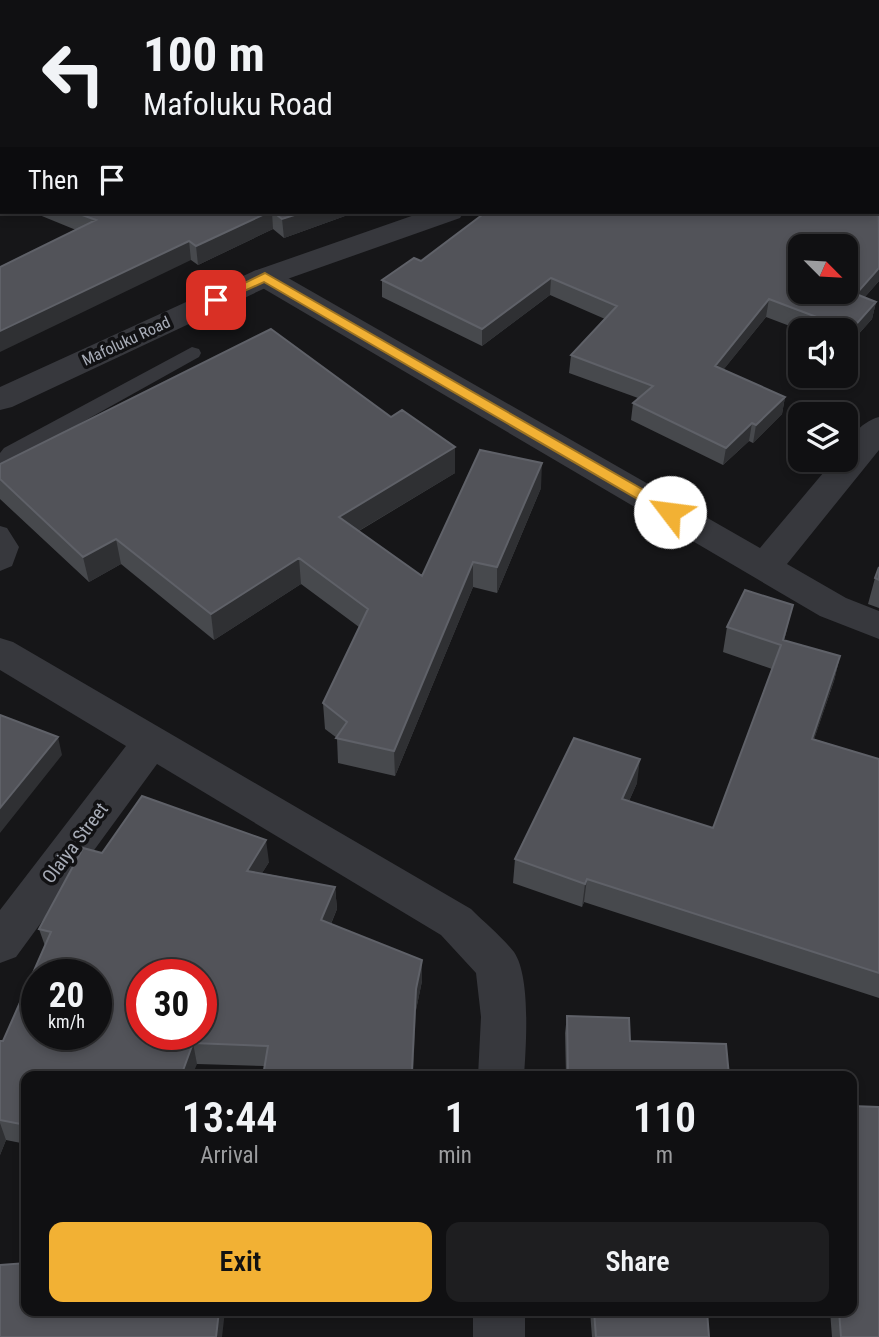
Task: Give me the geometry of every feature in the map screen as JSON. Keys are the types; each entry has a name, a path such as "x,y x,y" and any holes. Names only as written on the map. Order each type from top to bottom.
{"street":[{"name":"Mafoluku Road","path":"0,400 265,277 444,214"},
{"path":"265,277 833,607 879,626"},
{"path":"765,567 879,428"},
{"path":"0,652 456,922 498,966 504,1017 501,1071"},
{"name":"Olaiya Street","path":"0,944 150,742"},
{"path":"499,1316 499,1337"}],"lane":[{"path":"0,467 10,453 192,353"},
{"path":"0,533 8,547 4,561 0,564"}],"building":[{"path":"80,214 265,214 196,246 189,241 0,331 0,267 96,220"},
{"path":"276,214 298,214 282,219"},
{"path":"483,214 879,214 879,268 858,292 858,234 788,234 788,304 858,304 858,295 876,302 858,322 858,318 819,318 769,299 715,366 785,397 756,425 752,423 726,448 633,403 653,386 571,355 617,306 551,278 482,329 382,280 414,258 421,261"},
{"path":"271,329 391,417 402,410 455,447 339,517 422,576 480,450 542,463 497,567 473,562 394,751 336,738 347,722 323,703 368,609 299,558 211,614 116,539 83,557 0,479 0,464"},
{"path":"745,590 793,605 783,640 840,656 812,739 879,759 879,973 587,879 585,884 515,859 574,738 640,759 622,799 713,828 781,645 727,627"},
{"path":"0,715 58,737 0,808"},
{"path":"142,796 266,840 247,871 335,887 321,920 422,960 416,989 412,1070 421,1071 264,1071 268,1046 217,1044 217,959 126,959 126,1050 190,1050 183,1071 21,1071 21,1124 0,1120 0,1041 3,1041 21,1000 21,1050 112,1050 112,959 39,959 51,932 39,929 83,848 102,853"},
{"path":"567,1016 629,1018 630,1041 726,1044 729,1071 568,1071"},
{"path":"857,1106 879,1107 879,1337 841,1337 839,1316 857,1316"},
{"path":"21,1263 21,1316 218,1316 216,1337 0,1337 0,1265"},
{"path":"594,1316 707,1316 709,1337 596,1337"}],"route":[{"path":"216,300 265,277 670,512"}]}
